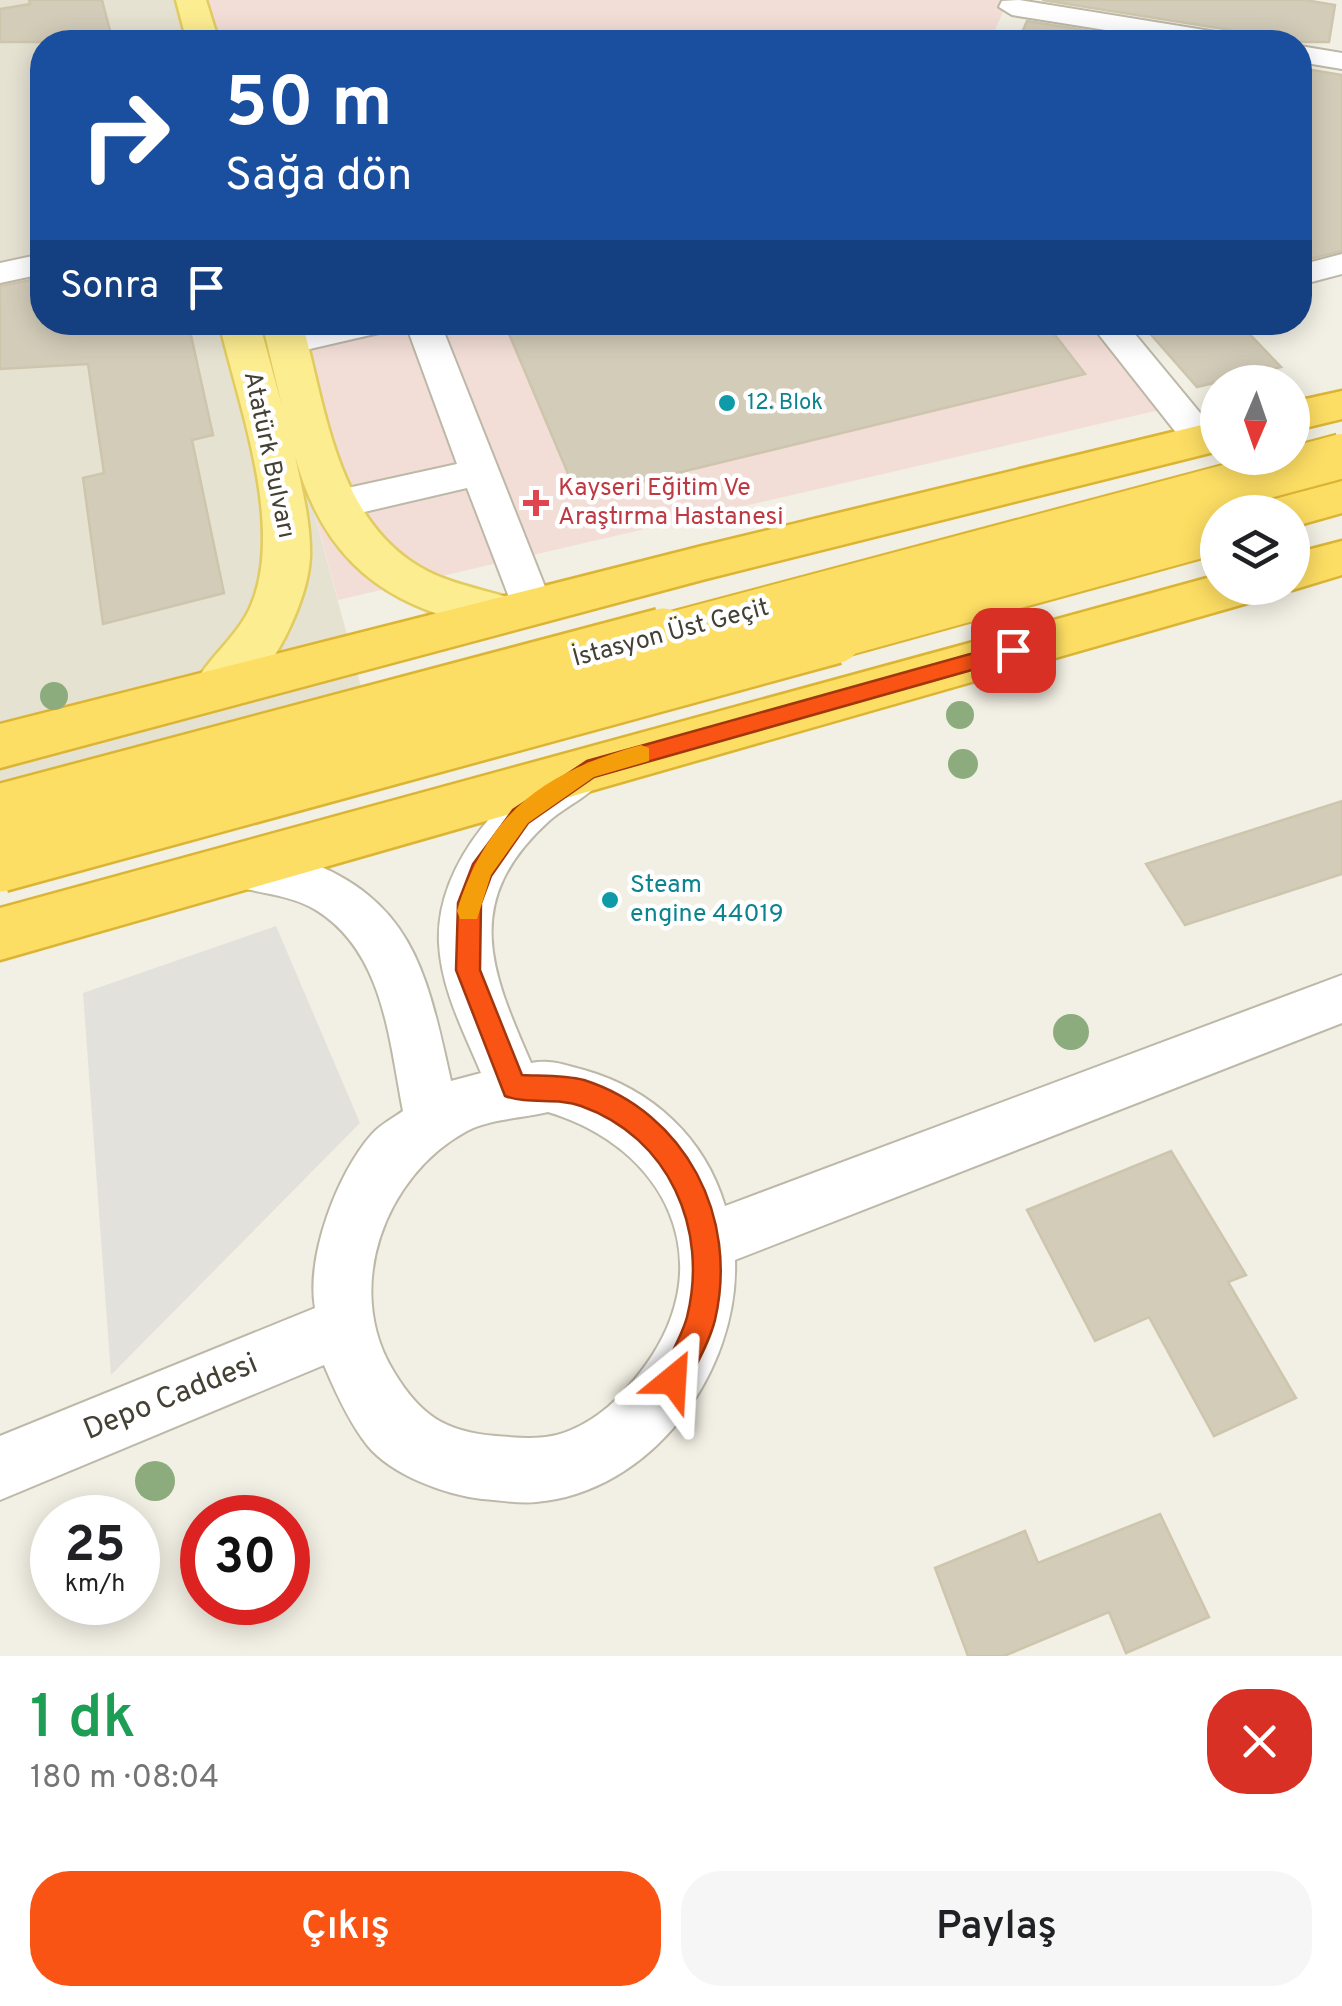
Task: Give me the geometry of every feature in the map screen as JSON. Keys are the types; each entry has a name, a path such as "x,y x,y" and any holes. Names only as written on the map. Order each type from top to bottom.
{"highway":[{"path":"1310,413 1342,405"},
{"path":"0,747 517,610 1200,440"},
{"name":"İstasyon Üst Geçit","path":"0,812 1342,456"},
{"path":"1310,506 1342,497"},
{"name":"İstasyon Üst Geçit","path":"0,864 1200,536"},
{"path":"724,558 701,570 674,598 668,614 670,650 693,684 712,697 759,713 790,713"},
{"path":"1310,567 1342,558"},
{"path":"6,932 1200,598"},
{"path":"517,610 568,616 604,635 628,664 634,682 631,720 606,756 587,770"},
{"path":"217,688 174,714 157,731 136,771 134,792 138,813 163,847 210,866 236,867"},
{"path":"0,747 23,750 63,764 78,776 94,810 89,854 77,878 60,900 6,932"}],"main road":[{"path":"160,0 168,30"},
{"path":"191,0 200,30"},
{"name":"Atatürk Bulvarı","path":"217,688 242,661 276,606 288,546 242,335"},
{"name":"Atatürk Bulvarı","path":"286,335 334,505 360,548 393,576 435,598 517,610"}],"street":[{"path":"1143,28 1152,0"},
{"path":"1010,11 1155,30"},
{"path":"1312,56 1342,61"},
{"path":"1312,272 1342,264"},
{"path":"0,274 30,267"},
{"path":"427,335 480,472 517,610"},
{"path":"1121,335 1200,426"},
{"path":"334,505 480,472"},
{"path":"514,1087 468,970 470,903 498,842 541,798 587,770"},
{"path":"236,867 266,870 319,888 366,920 384,943 399,969 432,1118"},
{"path":"707,1242 1342,999"},
{"path":"514,1087 580,1092 640,1121 684,1174 699,1206 707,1242 708,1282 700,1324 684,1362 661,1398 619,1438 594,1454 554,1468 513,1474 472,1469 434,1454 400,1432 372,1402 354,1366 342,1327 341,1272 358,1207 377,1172 432,1118 458,1104 514,1087"},
{"name":"Depo Caddesi","path":"0,1468 342,1327"}],"shaded area":[{"path":"0,0 176,0 185,30 30,30 30,335 266,335 368,713 0,816"},
{"path":"176,0 1008,0 995,30 185,30"},
{"name":"Kayseri Eğitim Ve Araştırma Hastanesi","path":"266,335 1120,335 1181,405 338,600"},
{"path":"276,926 360,1123 111,1375 83,993"}],"building":[{"path":"29,0 102,0 110,30 30,30 30,42 0,42 0,9 30,4"},
{"path":"1042,0 1305,0 1335,5 1329,42 1312,42 1312,30 1230,30"},
{"path":"1027,21 1084,30 1023,30"},
{"path":"1312,70 1342,75 1342,251 1312,258"},
{"path":"30,280 30,335 191,335 213,435 192,440 224,593 103,624 83,478 104,473 88,364 0,369 0,286"},
{"name":"12. Blok","path":"509,335 1055,335 1085,374 578,497"},
{"path":"1151,335 1250,335 1279,365 1200,365 1200,386"},
{"path":"1342,801 1342,874 1185,925 1146,864"},
{"path":"1171,1151 1246,1275 1228,1282 1296,1398 1214,1436 1149,1317 1095,1341 1027,1210"},
{"path":"1160,1514 1209,1617 1126,1653 1109,1612 1004,1656 968,1656 935,1568 1025,1531 1038,1563"}],"slow traffic":[{"path":"469,911 481,871 520,816 587,770 641,754"}],"place":[{"name":"12. Blok","path":"727,403"},
{"name":"Kayseri Eğitim Ve Araştırma Hastanesi","path":"536,503"},
{"name":"Steam engine 44019","path":"610,900"}],"route":[{"path":"673,1380 700,1324 708,1282 707,1242 699,1206 664,1145 640,1121 612,1104 580,1092 548,1086 514,1087 468,970 470,903 481,871 520,816 587,770 1013,650"}]}
